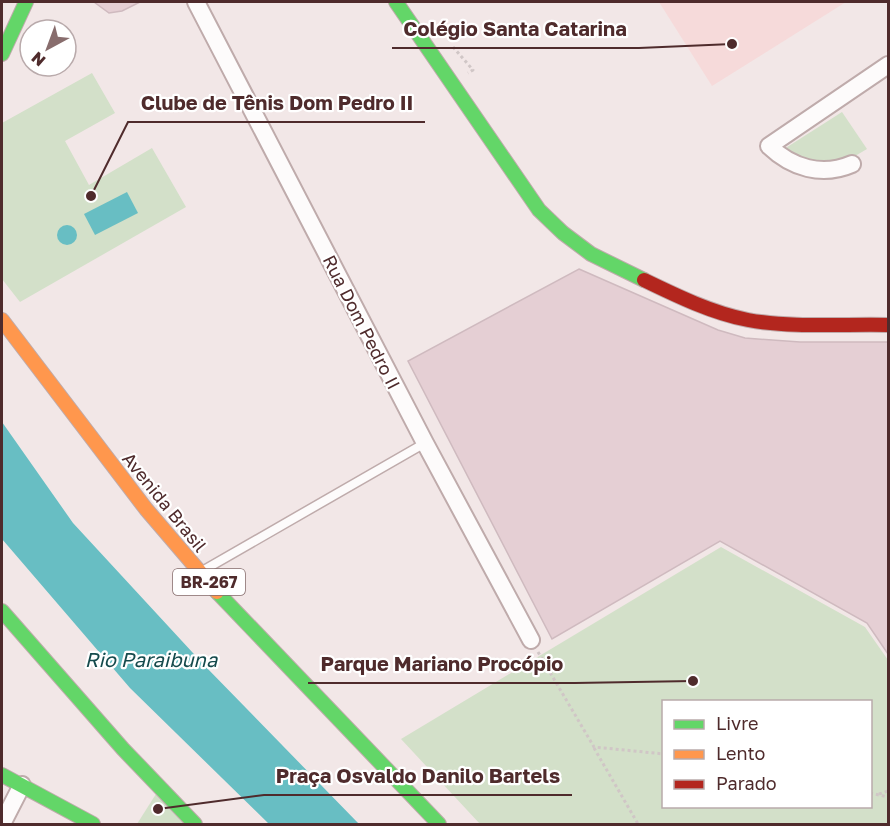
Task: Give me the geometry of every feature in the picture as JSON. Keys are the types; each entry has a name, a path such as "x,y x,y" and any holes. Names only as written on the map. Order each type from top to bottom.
{"main road":[{"path":"2,54 27,2"},
{"path":"396,2 539,210 563,233 591,254 717,312 750,320 802,324 888,325"},
{"name":"Avenida Brasil","path":"2,320 146,509 200,573 439,825"},
{"path":"2,611 195,825"},
{"path":"2,775 93,825"}],"street":[{"name":"Rua Dom Pedro II","path":"196,2 425,443 531,640"},
{"path":"852,164 839,170 807,169 778,154 769,146 888,65"},
{"path":"2,824 22,786"}],"lane":[{"path":"200,573 425,443"}],"path":[{"path":"531,640 638,825"},
{"path":"594,747 662,754"},
{"path":"878,794 888,791"},
{"path":"872,793 888,796"}],"shaded area":[{"path":"659,2 846,2 712,86"}],"green space":[{"path":"92,73 115,113 65,141 89,185 152,148 186,207 20,302 2,279 2,123"},
{"path":"842,112 867,149 838,166 824,168 781,151"},
{"path":"721,547 865,627 888,660 888,824 480,824 401,739"},
{"path":"156,794 185,824 137,824"}],"water":[{"path":"127,192 138,213 95,235 84,214"},
{"path":"67,225 74,228 77,235 74,242 67,245 60,242 57,235 60,228"},
{"name":"Rio Paraibuna","path":"2,422 73,523 205,666 359,824 269,824 130,688 2,539"}],"building":[{"path":"94,2 140,2 122,11 109,13"},
{"path":"579,269 718,330 745,338 800,342 888,342 888,654 867,623 720,541 552,639 408,361"}],"traffic: fast":[{"path":"2,54 26,2"},
{"path":"396,2 539,210 563,233 591,254 644,280"},
{"path":"217,592 439,824"},
{"path":"2,611 123,749 195,824"},
{"path":"2,775 93,824"}],"traffic: slow":[{"path":"2,320 146,509 217,592"}],"traffic: jam":[{"path":"644,280 682,298 748,320 800,325 888,325"}],"place":[{"name":"Colégio Santa Catarina","path":"732,44"},
{"name":"Clube de Tênis Dom Pedro II","path":"91,196"},
{"name":"Parque Mariano Procópio","path":"693,681"},
{"name":"Praça Osvaldo Danilo Bartels","path":"158,809"}]}
